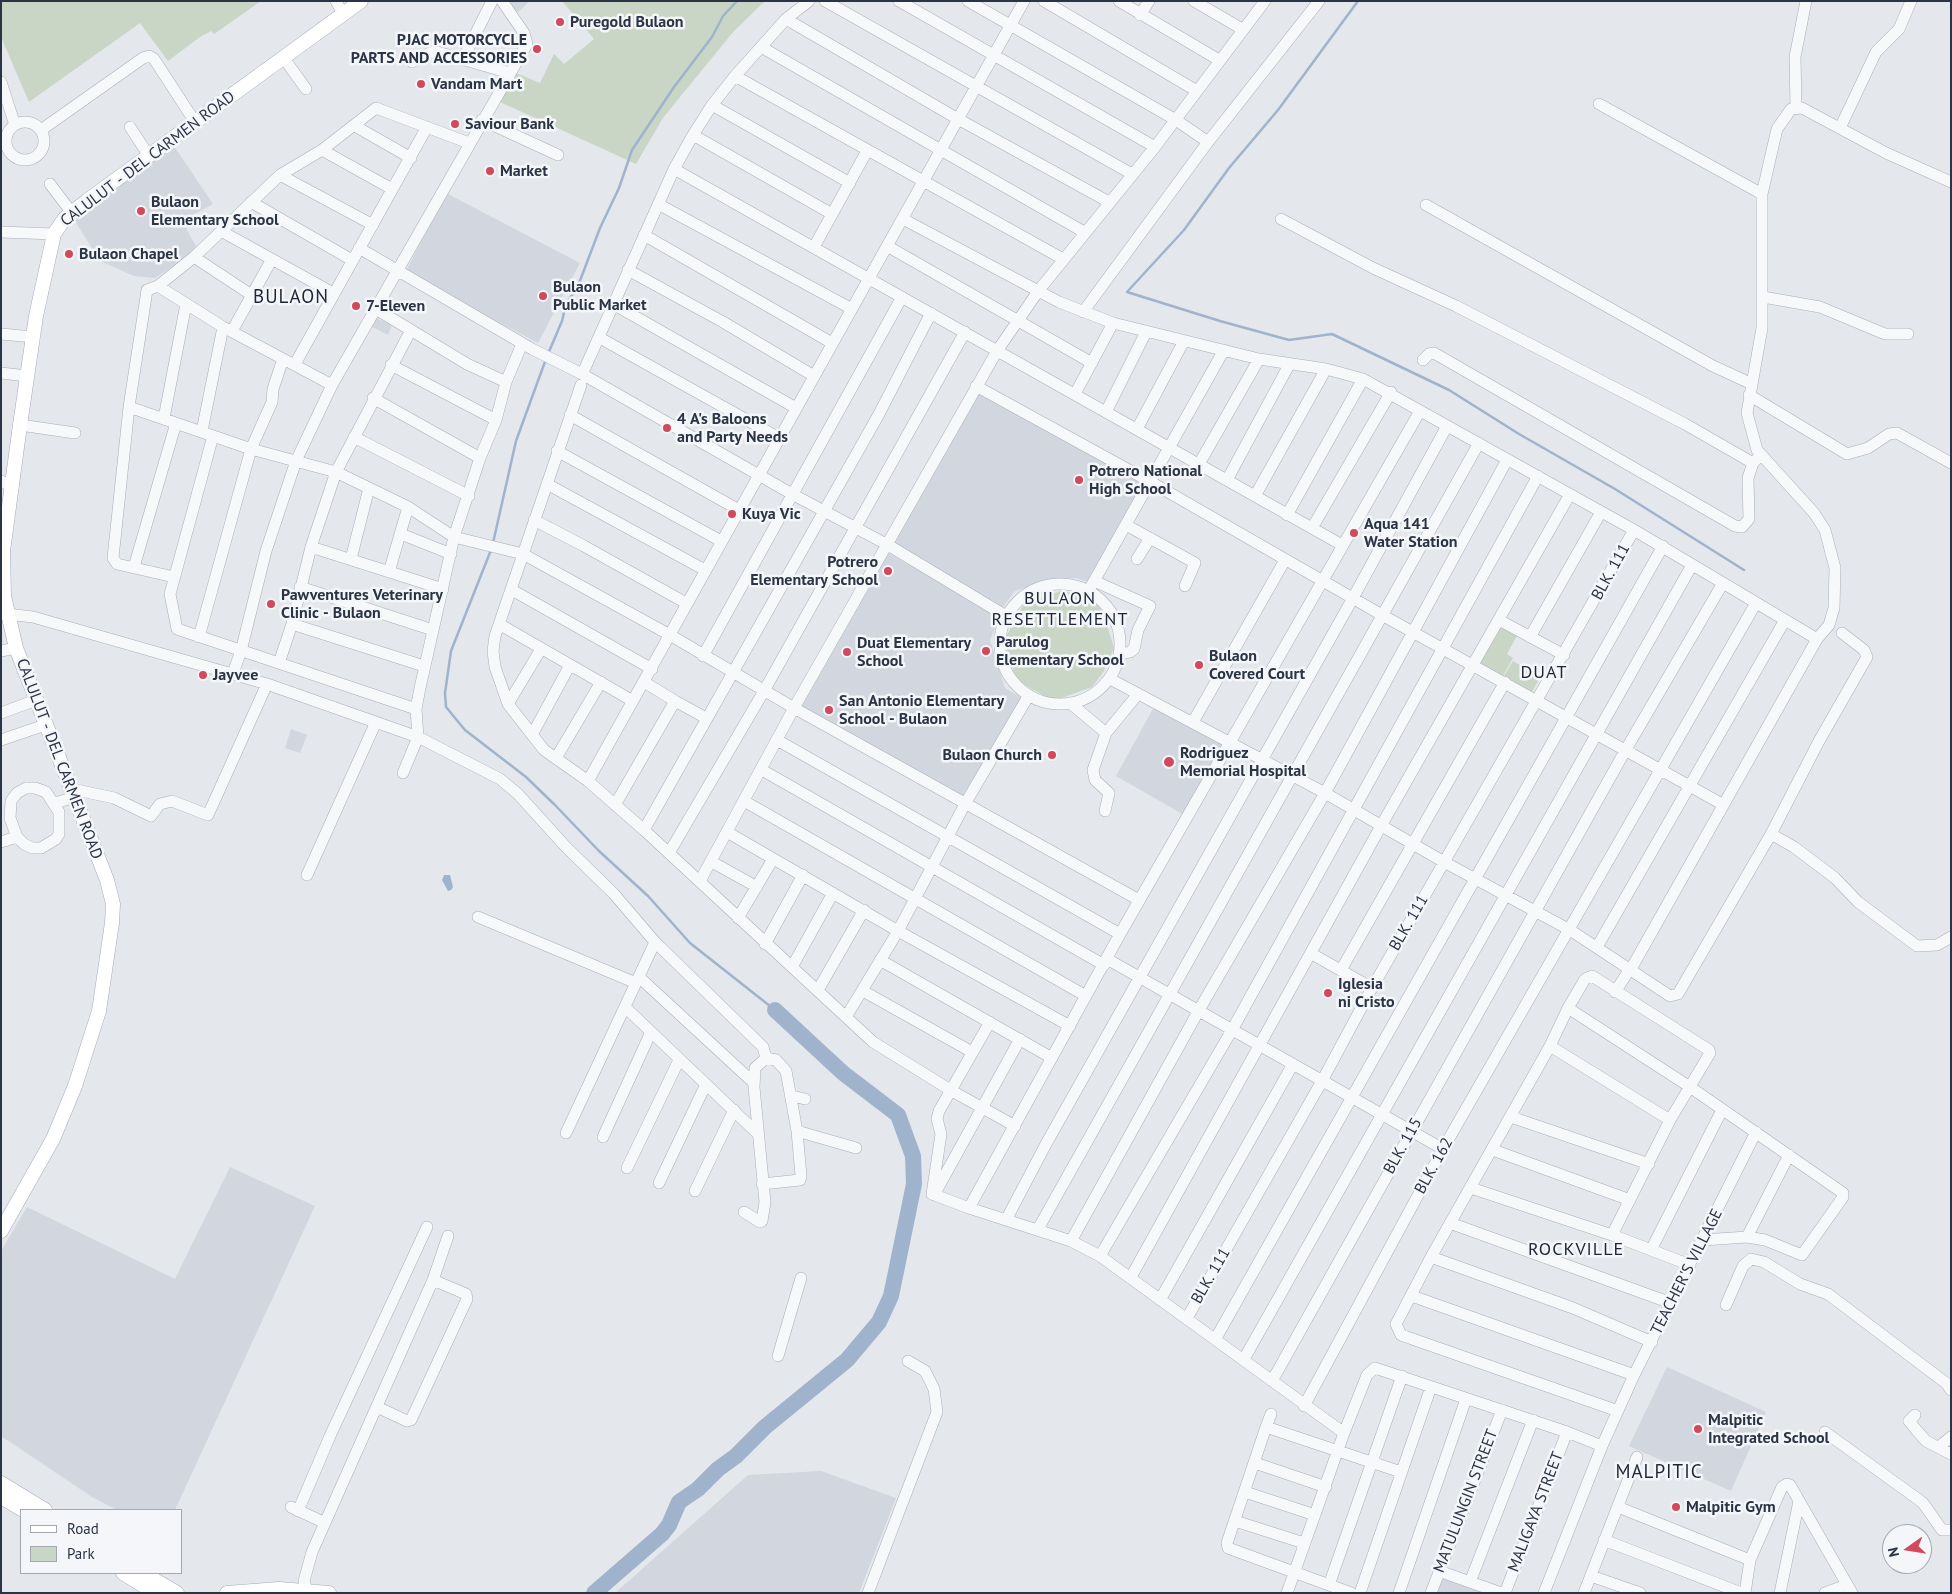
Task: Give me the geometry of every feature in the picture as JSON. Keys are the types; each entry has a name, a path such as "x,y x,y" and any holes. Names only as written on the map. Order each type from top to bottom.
{"main road":[{"name":"CALULUT - DEL CARMEN ROAD","path":"1,1231 53,1139 75,1086 99,1011 106,975 113,904 107,880 16,648 7,614 3,572 7,484 20,425 33,337 54,234 60,224 72,213 361,1"},
{"path":"1,1483 43,1509"},
{"path":"1,1496 21,1509"},
{"path":"125,1574 155,1593"},
{"path":"145,1574 177,1593"},
{"path":"227,1593 279,1589 329,1593"}],"street":[{"path":"336,1 344,14"},
{"path":"463,59 492,1"},
{"path":"233,673 241,651 266,551 296,461 332,385 468,143 528,41 502,1"},
{"path":"585,368 600,338 613,304 674,168 693,135 735,76 786,19 809,1"},
{"path":"825,1 1132,174"},
{"path":"899,1 1155,147"},
{"path":"968,1 1176,120 1208,142"},
{"path":"588,781 1024,1"},
{"path":"1044,1 1197,90"},
{"path":"1119,1 1219,60"},
{"path":"1140,15 1149,1"},
{"path":"1194,1 1242,29"},
{"path":"700,882 794,708 997,351 1039,290 1084,232 1155,147 1242,29 1265,1"},
{"path":"1083,312 1208,142 1319,1"},
{"path":"1796,107 1795,57 1806,1"},
{"path":"1840,128 1876,52 1899,29 1911,1"},
{"path":"786,19 958,119 1109,202"},
{"path":"761,47 1084,232"},
{"path":"412,62 434,51 510,73"},
{"path":"41,130 143,58 149,56 154,59 195,122"},
{"path":"283,57 306,89"},
{"path":"735,76 1063,259"},
{"path":"1,82 4,100 16,125"},
{"path":"1599,104 1762,194"},
{"path":"712,106 850,183"},
{"path":"1796,107 1886,153 1951,182"},
{"path":"1423,360 1429,354 1434,354 1735,526 1742,527 1749,519 1748,478 1757,459 1748,422 1747,403 1762,328 1762,194 1777,129 1786,114 1796,107"},
{"path":"174,577 118,564 113,558 128,406 147,290 158,286 194,257 280,175 322,150 379,108 468,143"},
{"path":"482,120 558,155"},
{"path":"24,122 34,124 41,130 44,145 41,152 30,160 14,156 4,142 16,125 24,122"},
{"path":"355,126 411,158"},
{"path":"130,127 149,156"},
{"path":"294,364 427,127"},
{"path":"693,135 832,214"},
{"path":"322,150 392,189"},
{"path":"814,247 867,150"},
{"path":"674,168 1287,515 1342,544"},
{"path":"280,175 372,225"},
{"path":"50,184 72,213"},
{"path":"252,202 352,260"},
{"path":"658,204 852,309"},
{"path":"1426,205 1751,389 1847,454 1868,448 1889,434 1897,433 1951,463"},
{"path":"1281,218 1372,268 1456,306 1684,424 1757,459 1820,521 1831,548 1836,568 1834,608 1829,625 1817,639 1722,804 1629,972 1615,992"},
{"path":"903,219 1059,302 1113,323 1259,359 1363,378 1538,476 1569,496 1663,546 1817,639"},
{"path":"221,230 333,293"},
{"path":"1,232 54,234"},
{"path":"644,235 832,343"},
{"path":"887,246 1092,363"},
{"path":"359,248 527,346 582,374 792,494 888,545 1006,616"},
{"path":"194,257 254,296"},
{"path":"202,431 228,329 254,296 272,259"},
{"path":"628,270 814,376"},
{"path":"158,286 228,329 332,385"},
{"path":"703,656 902,297"},
{"path":"1763,297 1820,307 1885,334 1908,334"},
{"path":"164,418 186,304"},
{"path":"613,304 796,408"},
{"path":"376,309 467,364 506,382"},
{"path":"644,830 879,414 931,313"},
{"path":"1075,394 1113,323"},
{"path":"279,663 292,624 300,587 336,472 373,398 411,330"},
{"path":"668,853 764,691 965,332"},
{"path":"1106,412 1146,332"},
{"path":"1,334 33,337"},
{"path":"600,338 779,438"},
{"path":"1137,429 1184,342"},
{"path":"403,773 418,736 416,709 454,537 480,458 496,420 506,382 527,346"},
{"path":"1091,586 1224,350"},
{"path":"198,637 251,449 272,402 273,389 283,359"},
{"path":"1199,464 1259,359"},
{"path":"391,365 496,420"},
{"path":"1227,480 1289,365"},
{"path":"1255,496 1326,370"},
{"path":"1,373 27,376"},
{"path":"1287,515 1363,378"},
{"path":"580,385 499,624 493,651 498,677 508,704 544,750 588,781 644,830 873,1042 952,1091 1015,1126"},
{"path":"976,386 1150,481 1382,615 1625,751 1661,768 1722,804"},
{"path":"1312,528 1391,392"},
{"path":"373,398 480,458"},
{"path":"128,406 251,449 336,472 408,507 454,537 523,554 670,635 794,708 1139,900"},
{"path":"969,1208 1139,900 1232,742 1342,544 1420,411"},
{"path":"570,414 739,510"},
{"path":"134,567 176,423"},
{"path":"20,425 75,433"},
{"path":"1006,1220 1046,1144 1141,978 1447,426"},
{"path":"213,436 174,577 170,603 177,629 416,709"},
{"path":"354,437 469,496"},
{"path":"1038,1229 1479,443"},
{"path":"557,451 721,541"},
{"path":"1070,1241 1199,1010 1325,793 1507,460"},
{"path":"1100,1256 1232,1030 1538,476"},
{"path":"547,484 705,570"},
{"path":"351,559 369,488"},
{"path":"1131,1277 1262,1046 1382,826 1569,496"},
{"path":"389,572 408,507"},
{"path":"1530,637 1601,512"},
{"path":"534,520 686,603"},
{"path":"1126,525 1195,562 1185,586"},
{"name":"BLK. 111","path":"1187,1318 1322,1081 1372,988 1538,701 1634,530"},
{"path":"401,534 451,554"},
{"path":"1137,559 1150,538"},
{"path":"1216,1338 1663,546"},
{"path":"312,548 443,589"},
{"path":"1193,722 1285,560"},
{"path":"1244,1358 1692,564"},
{"path":"1091,586 1118,626 1121,654 1112,680 1096,694 1070,704 1058,706 1029,695 1016,684 1005,667 999,642 1006,616 1022,596 1039,586 1062,582 1091,586 1150,606 1138,630 1134,649 1121,654"},
{"name":"BLK. 115","path":"1272,1381 1625,751 1723,583"},
{"path":"300,587 433,630"},
{"path":"512,590 652,669"},
{"name":"BLK. 162","path":"1304,1406 1443,1149 1756,603"},
{"path":"7,614 33,616 267,684 418,736 479,767 518,794 565,846 614,894 655,942 759,1043 766,1058"},
{"path":"1499,620 1564,655"},
{"path":"1598,947 1785,620"},
{"path":"292,624 424,666"},
{"path":"499,624 633,701"},
{"path":"1112,680 1232,742 1291,777 1325,793 1444,862 1570,930 1598,947 1629,972 1670,996 1678,994 1771,834 1819,741 1867,657 1864,650 1842,633"},
{"path":"1,651 16,648"},
{"path":"508,704 541,649"},
{"path":"532,735 570,665"},
{"path":"556,758 601,682"},
{"path":"644,682 706,718"},
{"path":"1341,970 1504,682"},
{"path":"57,808 75,798 114,798 151,816 160,804 172,801 208,815 267,684"},
{"path":"1105,811 1109,793 1095,780 1093,770 1106,733 1138,694"},
{"path":"846,1017 898,931 965,804 1029,695"},
{"path":"1,713 36,700"},
{"path":"615,806 675,701"},
{"path":"1070,704 1106,733"},
{"path":"307,875 376,722"},
{"path":"1,740 45,725"},
{"path":"777,740 1120,934"},
{"path":"762,770 932,868 1106,962 1141,978 1443,1149"},
{"path":"26,788 35,788 46,792 57,808 59,834 50,844 41,848 32,848 24,844 6,820 11,801 17,793 26,788"},
{"path":"744,801 1086,996"},
{"path":"727,832 898,931 1070,1026"},
{"path":"1771,834 1794,847 1835,878 1858,902 1917,946 1937,945 1951,937"},
{"path":"1,842 18,837"},
{"path":"738,918 773,859"},
{"path":"712,862 757,887"},
{"path":"765,944 803,875"},
{"path":"792,967 833,893"},
{"path":"818,990 864,910"},
{"path":"478,917 638,980 754,1083"},
{"path":"566,1133 655,942"},
{"path":"1312,954 1372,988"},
{"path":"880,960 1020,1038 1052,1058"},
{"path":"1612,1235 1670,1120 1709,1056 1709,1050 1592,976 1588,976 1568,1008 1550,1046 1396,1324 1401,1336 1618,1411"},
{"path":"863,991 972,1052"},
{"path":"625,1007 756,1132"},
{"path":"1568,1008 1690,1087 1842,1191 1843,1197 1804,1254 1799,1255 1765,1240 1747,1237 1703,1240"},
{"path":"990,1022 936,1119 941,1134 931,1192 934,1195 969,1208 1070,1241 1100,1256 1244,1358 1304,1406 1344,1433"},
{"path":"603,1136 651,1032"},
{"path":"934,1195 1020,1038"},
{"path":"1550,1046 1670,1120"},
{"path":"744,1212 760,1222 762,1220 765,1202 756,1132 754,1083 756,1068 766,1058"},
{"path":"762,1184 800,1180 797,1131 792,1096 785,1068 776,1060 766,1058"},
{"path":"627,1168 679,1060"},
{"path":"1160,1300 1293,1064"},
{"path":"659,1183 706,1084"},
{"path":"792,1096 805,1100"},
{"path":"695,1191 734,1110"},
{"path":"1651,1250 1722,1110"},
{"path":"1511,1117 1649,1164"},
{"path":"797,1131 856,1148"},
{"name":"TEACHER'S VILLAGE","path":"1544,1593 1602,1446 1634,1375 1756,1132"},
{"path":"1493,1150 1630,1200"},
{"path":"1747,1237 1789,1155"},
{"path":"1471,1188 1612,1235 1690,1265"},
{"path":"1450,1224 1671,1302"},
{"path":"325,1523 295,1509 427,1227"},
{"path":"307,1591 304,1581 306,1571 325,1523 433,1280 448,1236"},
{"path":"1431,1258 1573,1308 1652,1342"},
{"path":"1726,1304 1743,1266 1751,1260 1764,1262 1800,1284 1828,1294 1946,1383 1951,1390"},
{"path":"778,1356 801,1278"},
{"path":"377,1406 406,1421 411,1420 467,1299 466,1294 433,1280"},
{"path":"1412,1296 1634,1375"},
{"path":"868,1593 938,1412 934,1389 925,1371 908,1361"},
{"path":"1287,1593 1344,1433 1370,1370 1375,1368 1402,1376 1431,1388 1533,1420 1602,1446"},
{"path":"1329,1585 1402,1376"},
{"path":"1360,1593 1431,1388"},
{"path":"1399,1593 1466,1399"},
{"name":"MATULUNGIN STREET","path":"1431,1593 1502,1410"},
{"path":"1271,1414 1234,1521 1228,1543 1230,1550 1351,1593"},
{"path":"1915,1415 1909,1421 1912,1426 1926,1440 1940,1446 1951,1454"},
{"path":"1470,1582 1533,1420"},
{"path":"1266,1427 1401,1472"},
{"name":"MALIGAYA STREET","path":"1505,1593 1567,1432"},
{"path":"1825,1432 1915,1496 1923,1503 1942,1530 1951,1530"},
{"path":"1940,1446 1951,1438"},
{"path":"1584,1593 1638,1457"},
{"path":"1255,1463 1326,1486"},
{"path":"1745,1593 1750,1560 1785,1485 1790,1485 1850,1589 1825,1593"},
{"path":"1245,1492 1315,1515"},
{"path":"1780,1593 1799,1501"},
{"path":"1618,1507 1750,1560"},
{"path":"1234,1521 1304,1543"},
{"path":"1604,1540 1741,1593"},
{"path":"1439,1571 1501,1593"},
{"path":"1591,1576 1640,1593"}],"shaded area":[{"path":"509,1 530,1 517,13"},
{"name":"Bulaon Elementary School","path":"174,146 213,204 182,221 198,250 155,278 134,276 100,261 73,218"},
{"name":"Bulaon Public Market","path":"446,193 580,263 538,343 405,273"},
{"path":"376,318 392,325 388,335 372,327"},
{"path":"976,392 1145,484 1090,583 1076,578 1051,580 1015,591 1003,607 892,544"},
{"path":"886,552 1000,616 990,640 1005,688 1024,699 964,798 799,708"},
{"name":"Rodriguez Memorial Hospital","path":"1154,707 1223,744 1184,815 1116,776"},
{"path":"291,729 307,735 300,753 285,748"},
{"path":"230,1167 315,1206 175,1509 115,1509 92,1497 1,1436 1,1251 27,1207 175,1279"},
{"name":"Malpitic Integrated School","path":"1667,1367 1766,1412 1731,1491 1629,1446"},
{"path":"821,1471 896,1498 859,1593 615,1593 748,1475"},
{"path":"1443,1574 1494,1593 1435,1593"}],"green space":[{"path":"1,1 261,1 214,34 211,31 200,37 168,61 140,23 29,102 1,37"},
{"path":"562,1 765,1 734,31 663,118 636,164 500,102 516,73 540,83 554,54 564,64 594,39"},
{"path":"1061,591 1083,594 1094,599 1103,612 1114,648 1104,671 1092,687 1053,701 1016,680 1004,640 1025,602"},
{"path":"1500,624 1518,634 1507,654 1513,658 1503,676 1478,662"},
{"path":"1513,661 1540,677 1532,692 1504,676"}],"water":[{"path":"444,875 450,875 453,887 451,890 448,891 442,880"}],"waterway":[{"path":"548,354 562,321 566,304 578,286 600,228 619,188 632,150 674,87 712,37 723,16 737,1"},
{"path":"1358,1 1278,110 1229,168 1184,230 1127,292 1289,340 1332,334 1449,390 1519,434 1615,489 1744,570"},
{"path":"493,543 516,441 546,359"},
{"path":"491,550 451,651 445,693 446,707 465,730 526,777 555,805 599,851 648,896 690,943 775,1010"},
{"path":"594,1593 662,1534 669,1525 679,1502 698,1489 718,1469 736,1456 765,1427 847,1360 879,1322 891,1296 914,1184 913,1156 898,1115 843,1073 775,1010"}],"place":[{"name":"Puregold Bulaon","path":"560,22"},
{"name":"PJAC MOTORCYCLE PARTS AND ACCESSORIES","path":"537,49"},
{"name":"Vandam Mart","path":"421,84"},
{"name":"Saviour Bank","path":"455,124"},
{"name":"Market","path":"490,171"},
{"name":"Bulaon Elementary School","path":"141,211"},
{"name":"Bulaon Chapel","path":"69,254"},
{"name":"Bulaon Public Market","path":"543,296"},
{"name":"7-Eleven","path":"356,306"},
{"name":"4 A's Baloons and Party Needs","path":"667,428"},
{"name":"Potrero National High School","path":"1079,480"},
{"name":"Kuya Vic","path":"732,514"},
{"name":"Aqua 141 Water Station","path":"1354,533"},
{"name":"Potrero Elementary School","path":"888,571"},
{"name":"Pawventures Veterinary Clinic - Bulaon","path":"271,604"},
{"name":"Parulog Elementary School","path":"986,651"},
{"name":"Duat Elementary School","path":"847,652"},
{"name":"Bulaon Covered Court","path":"1199,665"},
{"name":"Jayvee","path":"203,675"},
{"name":"San Antonio Elementary School - Bulaon","path":"829,710"},
{"name":"Bulaon Church","path":"1052,755"},
{"name":"Rodriguez Memorial Hospital","path":"1169,762"},
{"name":"Iglesia ni Cristo","path":"1328,993"},
{"name":"Malpitic Integrated School","path":"1698,1429"},
{"name":"Malpitic Gym","path":"1676,1507"}],"district":[{"name":"BULAON","path":"291,298"},
{"name":"BULAON RESETTLEMENT","path":"1060,609"},
{"name":"DUAT","path":"1544,673"},
{"name":"ROCKVILLE","path":"1576,1250"},
{"name":"MALPITIC","path":"1659,1473"}]}
